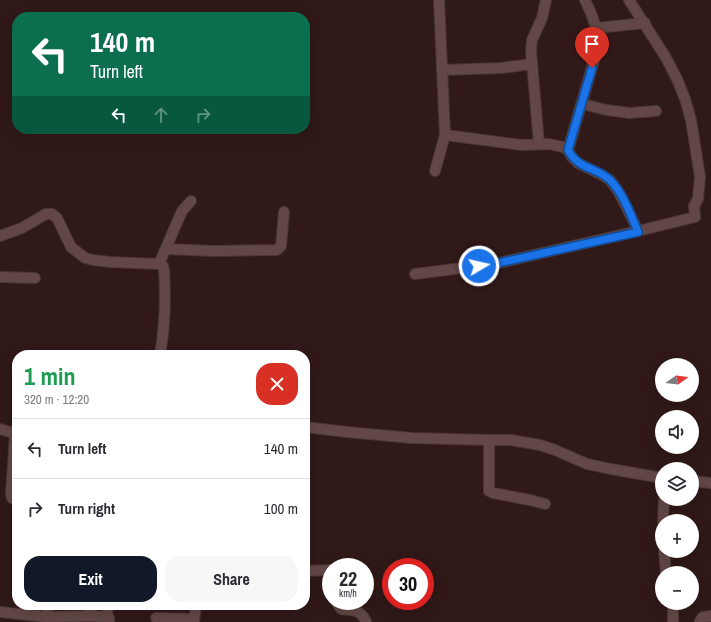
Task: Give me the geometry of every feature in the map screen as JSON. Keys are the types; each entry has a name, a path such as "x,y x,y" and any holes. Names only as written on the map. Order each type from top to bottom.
{"street":[{"path":"435,171 445,135 438,0"},
{"path":"539,144 531,51 532,40 542,18 546,0"},
{"path":"568,150 595,57 597,40 596,28 585,0"},
{"path":"415,274 494,264 638,232 695,217 694,206 698,199 700,177 691,120 685,99 665,56 629,0"},
{"path":"596,28 644,23"},
{"path":"442,70 501,68 532,64"},
{"path":"582,104 607,110 630,113 656,111"},
{"path":"445,135 522,145 549,144 563,147 568,150 578,163 610,180 621,197 638,232"},
{"path":"159,264 167,249 182,211 191,201"},
{"path":"167,249 214,251 277,250 280,246 284,212"},
{"path":"0,236 22,228 46,214 52,214 57,218 71,247 85,258 104,261 159,264 163,266 166,295 161,350"},
{"path":"0,277 35,278"},
{"path":"310,428 412,438 511,440 540,445 587,464 655,477"},
{"path":"0,429 12,433"},
{"path":"489,440 489,491 492,493 545,504"},
{"path":"12,482 12,498"},
{"path":"699,482 711,484"},
{"path":"310,571 322,570"},
{"path":"46,620 47,610"},
{"path":"90,610 90,616"},
{"path":"156,618 194,621 195,610"},
{"path":"348,610 361,613 366,622"},
{"path":"673,610 673,622"},
{"path":"0,612 46,620 90,616 108,620"},
{"path":"700,622 703,617 711,616"}],"route":[{"path":"479,266 638,232 623,200 610,180 578,163 568,150 592,68"}]}
